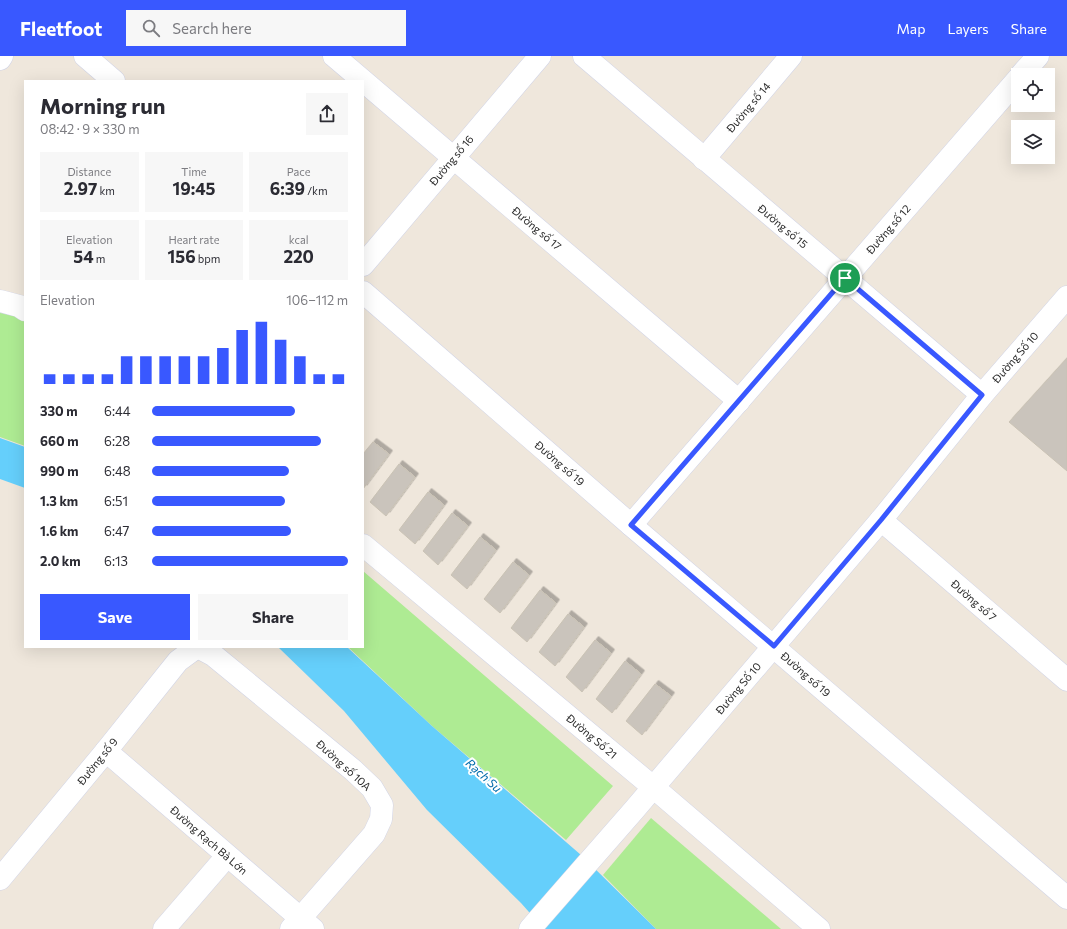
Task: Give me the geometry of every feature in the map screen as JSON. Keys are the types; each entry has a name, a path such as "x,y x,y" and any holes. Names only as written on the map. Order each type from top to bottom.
{"street":[{"path":"85,56 113,80"},
{"name":"Đường số 17","path":"334,56 362,80"},
{"name":"Đường số 16","path":"364,264 540,56"},
{"name":"Đường số 15","path":"584,56 982,395"},
{"name":"Đường số 14","path":"704,159 791,56"},
{"path":"1027,68 1038,56"},
{"name":"Đường số 17","path":"364,82 739,400"},
{"name":"Đường số 12","path":"631,525 1011,87"},
{"name":"Đường số 19","path":"364,293 631,525 1067,898"},
{"name":"Đường Số 10","path":"530,929 774,646 881,520 982,395 1067,297"},
{"path":"0,301 19,306 24,309"},
{"name":"Đường số 7","path":"881,520 1066,678"},
{"name":"Đường Số 21","path":"364,546 653,787 819,929"},
{"name":"Đường số 9","path":"0,879 106,752 178,661 197,648"},
{"name":"Đường số 10A","path":"200,648 213,655 353,770 372,788 382,805 381,818 374,834 302,925"},
{"name":"Đường Rạch Bà Lớn","path":"106,752 227,856 302,925"},
{"path":"164,929 227,856"}],"green space":[{"path":"0,311 24,320 24,446 0,437"},
{"path":"364,572 613,786 566,840 432,726 349,648 364,648"},
{"path":"651,818 781,929 656,929 603,875"}],"water":[{"path":"0,438 24,447 24,488 0,479"},
{"name":"Rạch Su","path":"279,648 348,648 432,726 581,855 656,929 544,929 521,903 427,810 344,711"}],"building":[{"path":"1067,358 1067,471 1009,422"},
{"path":"373,442 389,454 364,488 364,453"},
{"path":"399,464 415,477 386,516 370,502"},
{"path":"428,492 444,505 415,544 399,530"},
{"path":"452,513 468,526 438,565 423,551"},
{"path":"480,537 496,550 467,589 451,575"},
{"path":"513,562 529,575 500,613 484,599"},
{"path":"540,590 556,603 527,642 511,628"},
{"path":"568,614 584,627 555,666 539,652"},
{"path":"595,640 611,653 582,692 566,677"},
{"path":"625,661 641,674 612,713 596,699"},
{"path":"655,684 671,696 642,735 626,721"}],"route":[{"path":"845,278 982,395 881,520 774,646 631,525 845,278"}]}
